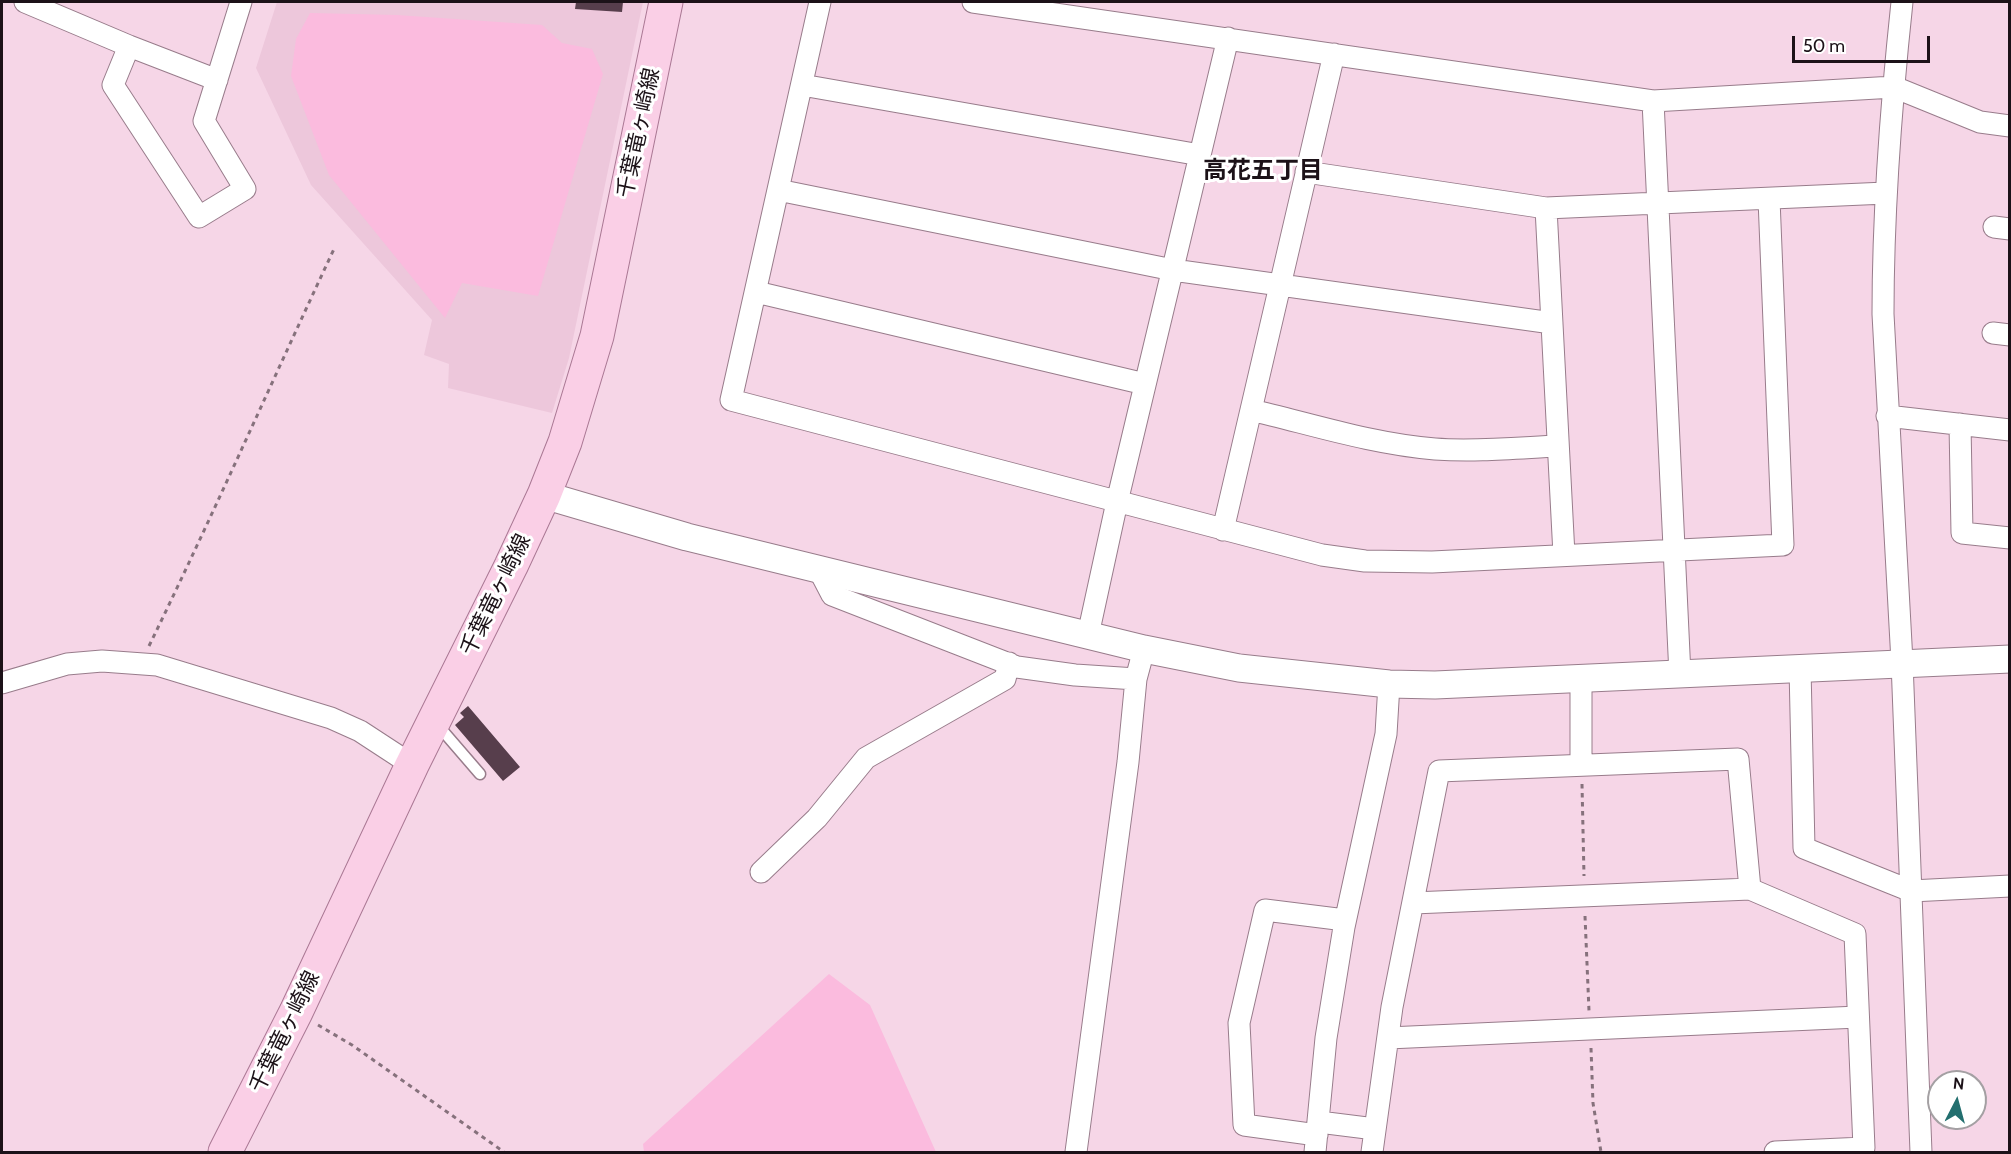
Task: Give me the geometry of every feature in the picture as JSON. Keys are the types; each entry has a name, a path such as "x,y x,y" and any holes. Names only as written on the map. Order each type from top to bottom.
{"main road":[{"name":"千葉竜ヶ崎線","path":"225,1152 296,1012 412,765 544,495 571,428 597,336 666,2"}],"street":[{"path":"25,2 217,81"},
{"path":"129,46 113,85 199,217 245,189 204,122 241,2"},
{"path":"820,2 731,400 1322,555 1365,561 1432,562 1782,545 1769,199"},
{"path":"973,2 1008,4 1653,101 1894,87 1980,122 2010,126"},
{"path":"1902,2 1886,193 1883,314 1902,662 1921,1152"},
{"path":"1088,635 1117,502 1228,38"},
{"path":"1223,530 1334,54"},
{"path":"802,85 1200,155"},
{"path":"1653,101 1680,675"},
{"path":"1306,172 1546,208 1886,193"},
{"path":"778,190 1173,270 1552,323"},
{"path":"1546,208 1564,555"},
{"path":"756,292 1145,384"},
{"path":"1251,410 1367,438 1421,448 1480,450 1558,446"},
{"path":"1887,416 2010,430"},
{"path":"1960,424 1962,533 2010,538"},
{"path":"544,495 687,537 819,570 1144,649 1239,668 1389,684 1435,684 2010,659"},
{"path":"819,570 832,595 1017,667 1075,675 1136,679"},
{"path":"1076,1152 1128,762 1136,679 1144,649"},
{"path":"2,683 68,664 102,661 157,665 331,718 360,731 412,765"},
{"path":"761,872 817,818 866,758 1005,679 1009,663"},
{"path":"1800,668 1804,848 1911,891 2010,886"},
{"path":"1581,679 1581,764"},
{"path":"1317,1136 1326,1038 1345,920 1386,734 1389,684"},
{"path":"1372,1152 1388,1038 1439,771 1738,759 1750,889"},
{"path":"1413,903 1750,889 1855,934 1864,1148 1775,1152"},
{"path":"1345,920 1265,910 1239,1023 1244,1125 1317,1136 1375,1129"},
{"path":"1388,1038 1858,1017"}],"lane":[{"path":"434,720 480,774"}],"path":[{"path":"140,664 200,542 265,395 334,249"},
{"path":"1581,764 1593,1103 1601,1152"},
{"path":"296,1012 352,1045 504,1152"}],"shaded area":[{"path":"277,2 643,2 569,358 552,413 448,388 449,364 424,355 432,320 311,185 256,68"},
{"path":"310,13 397,15 542,25 562,43 592,49 603,74 538,296 462,283 445,318 329,175 291,76 296,39"},
{"path":"829,974 870,1005 936,1152 644,1152 643,1144"}],"building":[{"path":"576,2 623,2 622,12 575,9"},
{"path":"468,706 520,767 503,781 455,725 464,717 460,713"}],"district":[{"name":"高花五丁目","path":"1263,171"}]}
